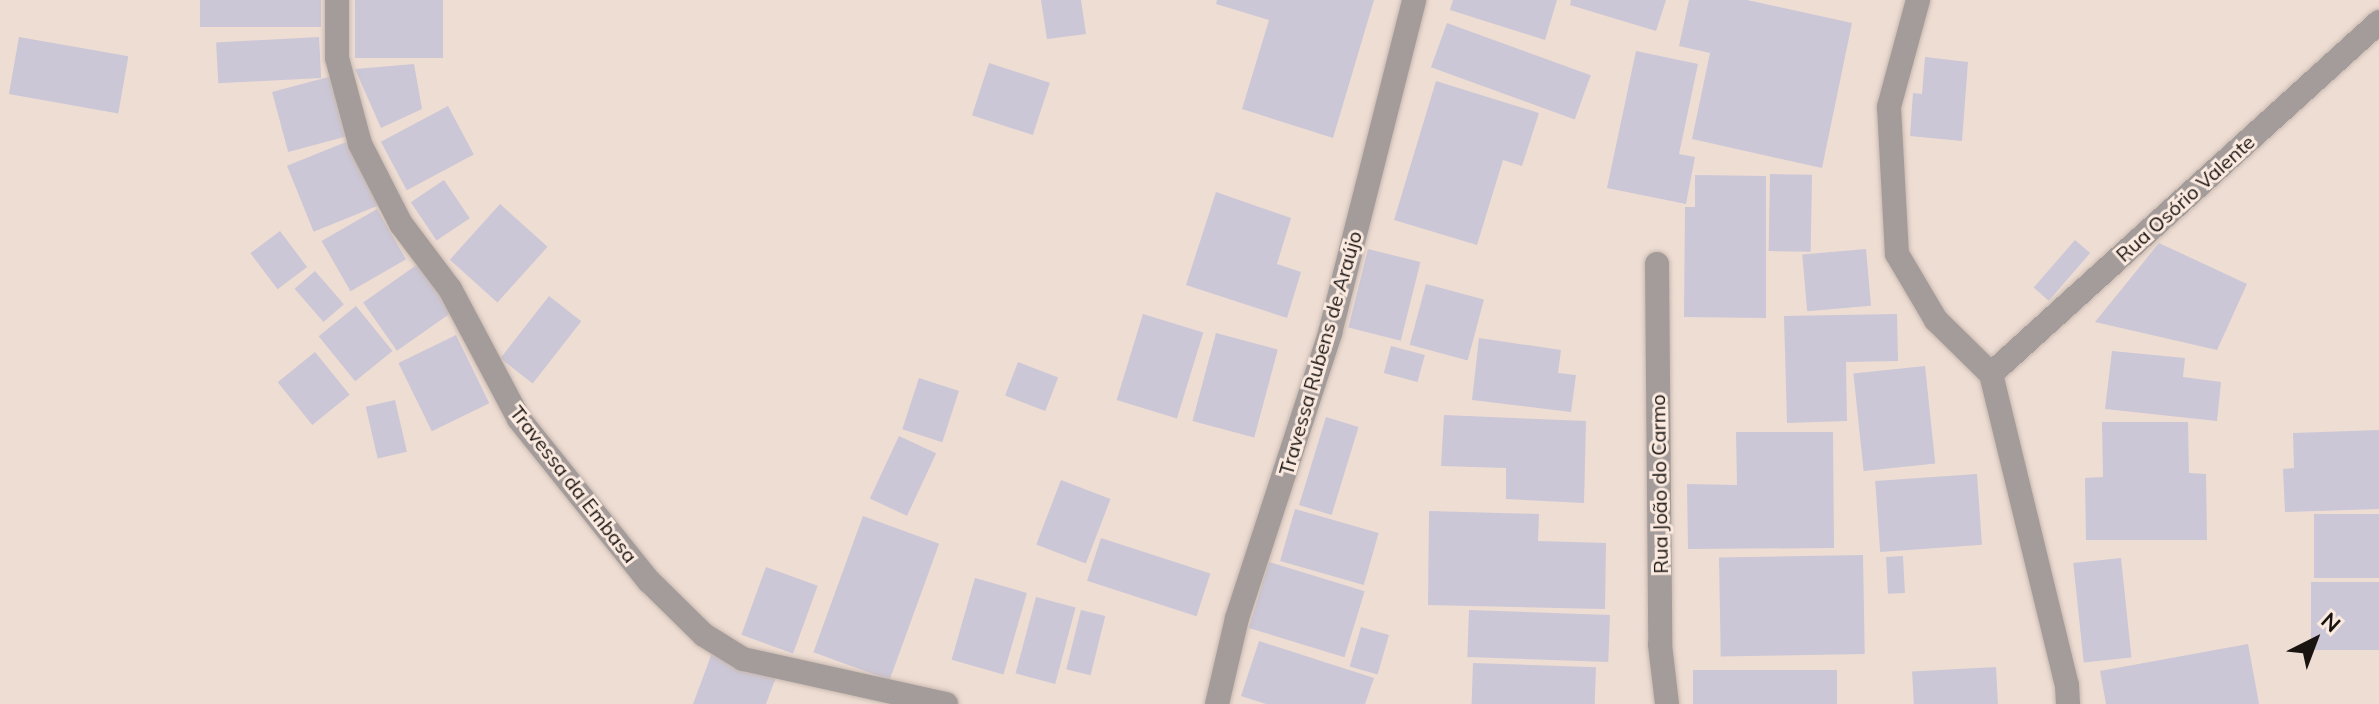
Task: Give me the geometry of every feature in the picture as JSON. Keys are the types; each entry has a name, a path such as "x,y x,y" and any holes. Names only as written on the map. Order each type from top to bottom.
{"street":[{"name":"Travessa da Embasa","path":"337,0 337,58 360,144 401,224 450,289 519,419 649,581 704,635 743,659 946,704"},
{"name":"Travessa Rubens de Araújo","path":"1217,704 1237,618 1330,333 1414,0"},
{"path":"1918,0 1889,107 1897,254 1936,320 1991,374 2067,685 2068,704"},
{"name":"Rua Osório Valente","path":"1991,374 2379,22"},
{"name":"Rua João do Carmo","path":"1657,264 1660,645 1667,704"}],"building":[{"path":"200,0 321,0 321,27 200,27"},
{"path":"355,0 443,0 443,58 355,58"},
{"path":"1041,0 1081,0 1086,34 1047,39"},
{"path":"1217,0 1374,0 1333,138 1242,109 1269,20 1216,4"},
{"path":"1453,0 1557,0 1545,40 1450,10"},
{"path":"1571,0 1666,0 1656,31 1570,5"},
{"path":"1689,0 1747,0 1852,23 1822,168 1692,139 1710,53 1679,46"},
{"path":"1447,23 1591,75 1575,119 1431,67"},
{"path":"19,37 128,56 118,113 9,94"},
{"path":"319,37 321,78 218,83 216,42"},
{"path":"1636,51 1698,64 1679,154 1695,157 1686,204 1607,188"},
{"path":"1925,57 1968,62 1962,141 1910,136 1913,93 1922,94"},
{"path":"989,63 1050,83 1033,135 972,115"},
{"path":"414,64 422,109 381,128 355,69"},
{"path":"332,76 348,136 288,152 272,92"},
{"path":"1436,81 1539,113 1522,166 1503,160 1477,245 1394,220"},
{"path":"448,106 474,155 407,190 381,142"},
{"path":"351,140 378,206 314,232 287,166"},
{"path":"1770,174 1812,175 1811,252 1769,251"},
{"path":"1695,175 1766,176 1766,318 1684,317 1685,207 1695,207"},
{"path":"444,180 470,218 437,241 411,202"},
{"path":"1216,192 1291,218 1277,264 1301,272 1287,318 1186,285"},
{"path":"500,204 548,247 497,303 450,260"},
{"path":"377,209 406,259 351,291 322,241"},
{"path":"280,231 307,267 278,289 250,253"},
{"path":"2075,240 2090,253 2049,301 2034,288"},
{"path":"2159,243 2247,284 2217,350 2095,322"},
{"path":"1368,249 1420,262 1401,341 1348,328"},
{"path":"1866,249 1871,306 1807,311 1802,255"},
{"path":"418,264 452,312 397,351 363,302"},
{"path":"315,271 344,304 323,322 295,289"},
{"path":"1426,284 1484,300 1468,360 1410,345"},
{"path":"549,296 581,321 533,383 500,358"},
{"path":"356,306 393,351 355,381 319,336"},
{"path":"1143,314 1203,332 1177,418 1117,400"},
{"path":"1897,314 1898,361 1846,362 1847,421 1787,423 1784,316"},
{"path":"1216,333 1278,350 1254,437 1192,421"},
{"path":"456,335 489,403 432,431 398,363"},
{"path":"1479,338 1561,350 1558,373 1576,375 1571,412 1472,400"},
{"path":"1391,346 1425,355 1418,382 1384,373"},
{"path":"2112,351 2185,358 2183,377 2221,382 2217,421 2105,409"},
{"path":"315,352 350,395 312,425 278,382"},
{"path":"1018,362 1058,377 1045,411 1005,396"},
{"path":"1925,366 1935,463 1864,471 1853,374"},
{"path":"919,378 959,391 942,442 902,429"},
{"path":"395,400 407,452 378,458 366,407"},
{"path":"1444,415 1586,421 1584,503 1506,499 1506,468 1441,466"},
{"path":"1326,417 1359,427 1332,515 1299,505"},
{"path":"2102,422 2188,422 2189,473 2206,474 2207,540 2086,540 2085,478 2103,477"},
{"path":"2379,430 2379,509 2285,512 2283,469 2294,468 2293,433"},
{"path":"1736,432 1833,432 1834,548 1688,549 1687,484 1737,485"},
{"path":"899,436 936,453 907,516 870,499"},
{"path":"1977,474 1982,545 1880,552 1875,481"},
{"path":"1061,480 1110,499 1086,563 1036,544"},
{"path":"1295,509 1379,533 1364,585 1280,561"},
{"path":"1429,511 1539,514 1538,541 1606,543 1605,609 1428,605"},
{"path":"2314,514 2379,514 2379,578 2314,578"},
{"path":"863,516 939,544 890,680 813,652"},
{"path":"1101,538 1210,574 1196,616 1087,581"},
{"path":"1863,555 1865,654 1721,656 1719,558"},
{"path":"1903,556 1905,593 1888,594 1886,557"},
{"path":"2121,558 2131,657 2084,662 2073,563"},
{"path":"1269,562 1365,591 1344,657 1249,628"},
{"path":"766,567 818,586 793,653 741,635"},
{"path":"975,578 1027,593 1003,675 952,660"},
{"path":"2311,582 2379,582 2379,650 2311,650"},
{"path":"1036,597 1076,608 1055,684 1016,673"},
{"path":"1081,610 1105,616 1091,675 1066,669"},
{"path":"1469,610 1610,615 1608,662 1467,657"},
{"path":"1361,627 1389,635 1378,674 1350,666"},
{"path":"1259,641 1374,678 1365,704 1266,704 1241,696"},
{"path":"2248,644 2259,704 2106,704 2100,671"},
{"path":"712,653 776,677 766,704 693,704"},
{"path":"1473,663 1596,667 1595,704 1472,704"},
{"path":"1996,667 1998,704 1914,704 1912,671"},
{"path":"1693,670 1837,670 1837,704 1693,704"}]}
